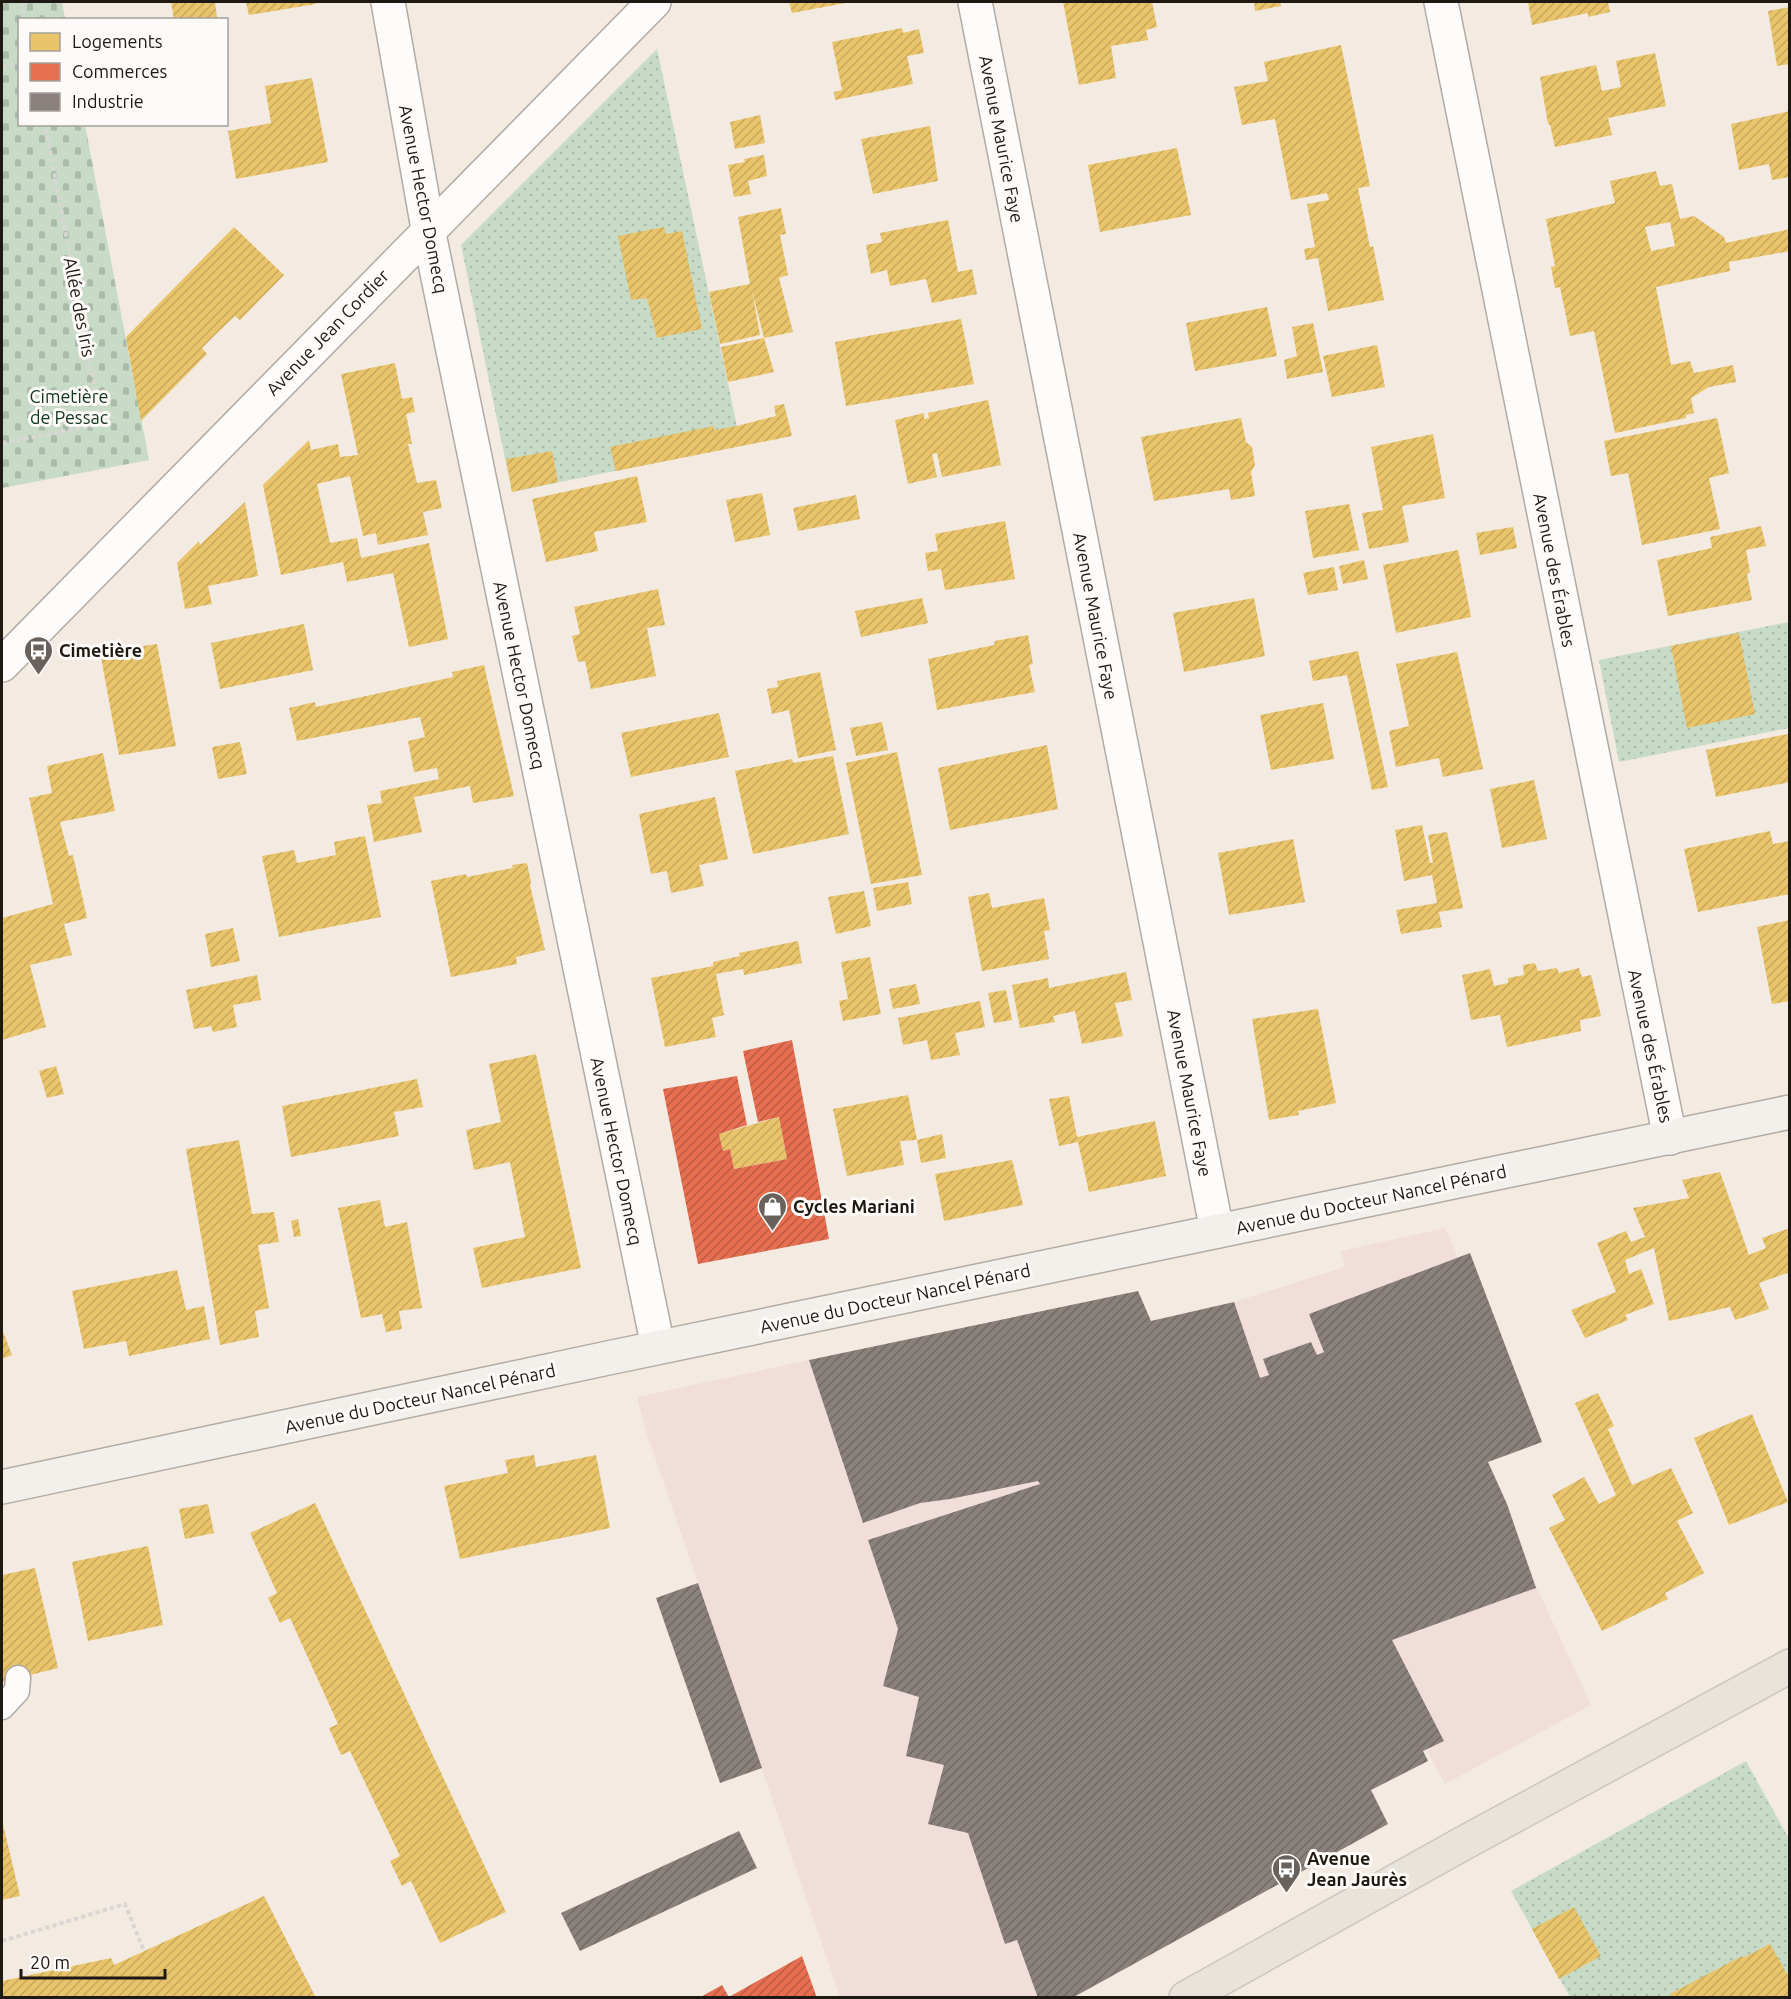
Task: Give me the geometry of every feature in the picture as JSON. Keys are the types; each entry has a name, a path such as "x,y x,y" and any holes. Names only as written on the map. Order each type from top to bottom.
{"main road":[{"name":"Avenue du Docteur Nancel Pénard","path":"2,1487 658,1347 1790,1112"},
{"path":"1186,1998 1462,1844 1790,1666"}],"street":[{"name":"Avenue Hector Domecq","path":"387,2 428,230 658,1347"},
{"name":"Avenue Jean Cordier","path":"2,664 654,2"},
{"name":"Avenue Maurice Faye","path":"975,2 1217,1231"},
{"name":"Avenue des Érables","path":"1441,2 1670,1138"}],"lane":[{"path":"2,1707 17,1692 18,1678"}],"path":[{"path":"22,2 25,18"},
{"path":"2,67 18,64"},
{"name":"Allée des Iris","path":"2,443 102,424 45,126"},
{"path":"2,1941 124,1904 144,1951"}],"shaded area":[{"path":"1445,1228 1457,1257 1470,1253 1542,1442 1488,1462 1507,1504 1537,1588 1591,1705 1445,1784 1427,1750 1424,1751 1428,1761 1371,1790 1388,1824 1072,1997 840,1997 646,1431 637,1397 809,1360 1151,1321 1234,1302 1345,1267 1341,1251"}],"green space":[{"name":"Cimetière de Pessac","path":"2,2 62,2 65,18 18,18 18,126 85,126 149,460 2,488"},
{"path":"657,49 741,445 512,492 461,245"},
{"path":"1789,622 1789,728 1619,762 1599,660"},
{"path":"1746,1761 1789,1839 1789,1997 1570,1997 1511,1891"}],"building: Logements":[{"path":"171,2 215,2 217,18 174,18"},
{"path":"246,2 316,2 316,4 249,15"},
{"path":"789,2 845,2 845,3 792,13"},
{"path":"1063,2 1152,2 1157,27 1146,30 1148,40 1111,46 1116,78 1079,85"},
{"path":"1254,2 1280,2 1281,6 1255,11"},
{"path":"1528,2 1608,2 1610,12 1588,17 1588,13 1532,25"},
{"path":"1790,7 1790,64 1777,66 1768,11"},
{"path":"902,28 903,33 919,29 924,53 907,56 913,84 835,100 834,92 842,90 832,42"},
{"path":"1341,45 1370,186 1358,188 1384,300 1328,311 1318,258 1306,260 1304,249 1315,247 1307,204 1329,200 1327,193 1291,200 1275,119 1242,125 1234,87 1268,81 1264,62"},
{"path":"1655,53 1666,106 1608,118 1612,135 1555,147 1548,124 1540,77 1596,65 1602,91 1621,87 1616,61"},
{"path":"312,78 328,162 236,179 228,131 271,123 265,86"},
{"path":"1790,111 1790,177 1772,180 1769,164 1739,170 1731,124"},
{"path":"760,115 765,143 735,149 730,122"},
{"path":"930,126 938,181 873,194 861,139"},
{"path":"1177,148 1191,215 1100,232 1088,165"},
{"path":"764,155 767,176 748,181 751,194 734,197 728,165"},
{"path":"1656,171 1660,186 1672,184 1680,219 1694,216 1724,237 1726,243 1790,229 1790,251 1729,262 1730,271 1656,287 1671,365 1690,361 1694,373 1733,365 1736,382 1709,387 1691,398 1694,413 1686,415 1686,418 1615,433 1594,331 1570,336 1560,287 1555,288 1551,267 1555,266 1546,219 1615,203 1610,181","holes":["1670,222 1675,246 1651,251 1645,227"]},
{"path":"781,208 786,234 780,235 788,275 779,278 793,332 764,338 752,291 760,335 720,344 709,292 750,284 738,217"},
{"path":"948,220 958,272 972,269 977,294 932,303 926,279 890,286 887,270 871,274 866,245 882,242 880,233"},
{"path":"234,227 284,275 240,320 235,316 202,348 207,354 141,421 126,337"},
{"path":"664,227 666,234 682,231 702,329 657,338 647,298 631,300 618,236"},
{"path":"1267,307 1277,356 1195,371 1186,323"},
{"path":"961,319 974,384 846,406 835,342"},
{"path":"1313,323 1323,372 1287,379 1284,360 1297,356 1292,327"},
{"path":"764,338 774,372 728,382 721,347"},
{"path":"1377,345 1385,387 1332,397 1323,356"},
{"path":"395,363 402,399 412,397 415,412 406,414 412,444 408,444 417,483 436,480 442,508 423,512 428,535 378,545 376,533 363,536 350,476 317,484 330,543 357,538 361,558 429,543 448,639 409,647 393,573 347,582 343,562 281,575 263,485 309,440 311,450 338,444 340,457 358,455 341,374"},
{"path":"988,400 1001,465 942,477 937,453 932,454 937,477 908,484 895,420 924,413 924,419 929,418 928,413"},
{"path":"784,404 792,436 616,471 610,447 714,426 714,430 737,426 776,416 774,406"},
{"path":"1241,418 1246,442 1252,447 1255,465 1251,472 1255,496 1231,500 1229,489 1154,501 1141,437"},
{"path":"1717,418 1729,473 1709,478 1720,529 1642,545 1628,473 1611,476 1604,441"},
{"path":"1433,434 1445,498 1402,506 1409,542 1369,549 1362,513 1383,510 1371,447"},
{"path":"552,451 558,482 512,492 506,459"},
{"path":"637,476 647,522 594,532 598,551 546,562 532,499"},
{"path":"762,493 770,535 735,542 726,500"},
{"path":"856,495 860,519 798,531 793,508"},
{"path":"245,502 258,576 208,586 212,604 185,609 177,563 199,541 200,545"},
{"path":"1349,504 1359,550 1313,558 1305,511"},
{"path":"1005,521 1015,579 945,590 941,569 928,571 925,553 938,551 935,534"},
{"path":"1761,526 1766,546 1746,550 1750,572 1747,574 1752,600 1668,616 1657,560 1712,548 1710,537"},
{"path":"1513,527 1517,548 1480,555 1476,533"},
{"path":"1458,550 1471,617 1396,633 1383,565"},
{"path":"1364,560 1368,579 1343,584 1339,566"},
{"path":"1334,567 1338,590 1308,595 1303,573"},
{"path":"658,589 665,625 647,628 656,676 591,689 585,661 578,662 572,636 580,634 574,607"},
{"path":"922,598 928,623 861,637 855,611"},
{"path":"1254,598 1265,656 1184,672 1173,613"},
{"path":"304,624 313,670 220,689 211,643"},
{"path":"1739,633 1755,714 1687,728 1671,646"},
{"path":"1028,635 1033,664 1029,665 1035,692 937,710 928,659 994,645 995,641"},
{"path":"157,644 176,746 119,755 100,652"},
{"path":"1358,651 1388,787 1372,790 1347,675 1313,681 1309,661"},
{"path":"1457,652 1483,769 1443,777 1439,758 1396,767 1389,731 1409,726 1396,664"},
{"path":"484,665 514,796 473,803 470,786 414,797 422,832 374,842 367,805 382,803 380,791 439,779 437,768 414,772 408,741 425,737 420,717 297,741 289,708 315,702 316,707 453,677 452,672"},
{"path":"820,672 836,750 798,758 789,710 772,714 767,689 778,687 777,681"},
{"path":"1323,703 1334,759 1271,770 1260,715"},
{"path":"719,713 729,757 631,777 621,733"},
{"path":"882,722 888,750 856,756 850,728"},
{"path":"1788,734 1790,782 1716,797 1706,750"},
{"path":"240,742 247,774 218,779 212,747"},
{"path":"1047,745 1058,809 950,830 938,768"},
{"path":"897,752 922,875 871,884 846,763"},
{"path":"103,753 115,811 60,822 69,856 73,855 87,918 64,924 72,955 30,965 46,1027 2,1040 2,918 53,904 29,798 52,793 47,766"},
{"path":"833,756 849,834 753,854 735,771 792,759 793,763"},
{"path":"1534,780 1547,839 1502,848 1490,789"},
{"path":"715,797 728,859 699,865 704,886 671,893 667,871 651,874 639,814"},
{"path":"1422,825 1430,863 1433,863 1428,835 1447,832 1463,908 1439,912 1442,927 1401,934 1396,910 1437,903 1432,875 1404,881 1395,830"},
{"path":"1770,831 1773,844 1790,841 1790,894 1698,912 1684,849"},
{"path":"365,836 381,917 279,937 262,856 294,850 297,863 336,855 334,842"},
{"path":"1293,839 1305,902 1229,915 1218,853"},
{"path":"527,863 545,950 516,957 517,964 451,977 431,881 466,874 467,877"},
{"path":"908,882 912,904 877,911 873,888"},
{"path":"864,891 871,926 836,934 828,897"},
{"path":"989,893 992,908 1044,898 1050,930 1044,931 1049,959 982,971 968,897"},
{"path":"1790,920 1790,1001 1772,1004 1757,927"},
{"path":"233,928 240,961 211,967 205,934"},
{"path":"798,941 802,963 744,975 743,969 716,974 724,1015 712,1018 716,1037 665,1047 651,978 713,966 713,962 740,956 739,953"},
{"path":"870,957 881,1014 843,1021 839,1001 848,999 841,962"},
{"path":"1535,963 1538,971 1557,968 1559,973 1579,968 1582,977 1591,975 1601,1016 1580,1020 1581,1031 1507,1047 1500,1015 1471,1020 1462,975 1490,969 1494,986 1508,983 1508,978 1524,975 1523,965"},
{"path":"1126,972 1132,1000 1115,1003 1123,1036 1082,1044 1075,1011 1053,1016 1055,1022 1020,1028 1012,985 1048,978 1049,988"},
{"path":"257,975 261,1000 233,1005 237,1027 213,1032 211,1026 194,1029 186,990"},
{"path":"916,984 920,1004 893,1009 889,989"},
{"path":"1006,990 1012,1020 994,1023 988,993"},
{"path":"980,1001 985,1027 955,1033 960,1055 931,1060 927,1040 903,1045 898,1018"},
{"path":"1318,1009 1336,1103 1298,1111 1299,1115 1269,1120 1252,1019"},
{"path":"536,1054 581,1268 482,1288 473,1248 525,1237 510,1162 474,1170 466,1130 501,1122 489,1064"},
{"path":"56,1066 64,1094 47,1098 39,1071"},
{"path":"417,1079 423,1107 394,1112 399,1136 291,1157 282,1106"},
{"path":"908,1095 917,1140 900,1141 904,1165 847,1176 833,1109"},
{"path":"1069,1096 1077,1137 1155,1121 1166,1176 1089,1192 1078,1142 1059,1146 1049,1099"},
{"path":"779,1117 787,1159 734,1169 730,1149 723,1151 719,1134"},
{"path":"942,1134 946,1158 921,1163 917,1140"},
{"path":"239,1140 252,1214 274,1212 279,1242 258,1245 269,1308 255,1311 259,1337 220,1345 186,1149"},
{"path":"1012,1160 1023,1205 944,1221 935,1174"},
{"path":"1720,1172 1749,1255 1766,1248 1762,1238 1790,1228 1790,1272 1759,1283 1769,1309 1735,1320 1730,1307 1669,1321 1654,1248 1625,1260 1629,1274 1641,1269 1654,1304 1625,1315 1628,1320 1585,1338 1571,1310 1616,1292 1597,1243 1626,1231 1631,1242 1645,1237 1633,1208 1689,1198 1682,1180"},
{"path":"380,1200 385,1227 407,1222 422,1308 399,1311 402,1329 386,1332 382,1314 361,1318 338,1208"},
{"path":"298,1219 301,1236 294,1237 291,1221"},
{"path":"177,1270 186,1310 204,1306 210,1339 129,1356 126,1341 84,1349 72,1291"},
{"path":"2,1329 12,1355 2,1359"},
{"path":"1598,1393 1614,1426 1608,1429 1632,1485 1671,1468 1693,1513 1677,1521 1704,1573 1665,1593 1668,1599 1602,1631 1549,1528 1565,1520 1552,1495 1584,1477 1599,1504 1616,1495 1575,1403"},
{"path":"1752,1414 1788,1502 1729,1525 1694,1438"},
{"path":"534,1455 536,1467 596,1455 610,1528 460,1559 444,1486 508,1473 505,1460"},
{"path":"315,1503 506,1912 440,1943 411,1881 402,1886 390,1861 400,1856 350,1751 341,1755 329,1728 338,1724 290,1618 280,1623 268,1598 277,1593 250,1533"},
{"path":"208,1504 214,1533 185,1539 179,1509"},
{"path":"148,1546 163,1625 88,1641 72,1562"},
{"path":"35,1568 58,1668 2,1682 2,1575"},
{"path":"2,1820 20,1896 2,1900"},
{"path":"264,1896 315,1996 2,1998 2,1981 111,1958 114,1965"},
{"path":"1574,1907 1601,1956 1559,1979 1532,1929"},
{"path":"1770,1944 1790,1979 1790,1994 1783,1998 1672,1998 1670,1994"}],"building: Commerces":[{"path":"792,1040 829,1239 698,1264 663,1089 737,1076 747,1125 719,1134 723,1151 730,1149 734,1169 787,1159 779,1117 758,1122 743,1051"},
{"path":"802,1956 817,1998 699,1998 722,1985 729,1997"}],"building: Industrie":[{"path":"1470,1253 1542,1442 1488,1462 1507,1504 1536,1588 1392,1640 1444,1741 1423,1751 1428,1761 1371,1790 1388,1824 1072,1998 1038,1998 1017,1940 1005,1944 968,1833 928,1824 944,1765 906,1756 919,1697 883,1686 898,1629 868,1540 1040,1484 1038,1481 920,1503 863,1523 809,1360 1138,1291 1151,1321 1234,1302 1260,1378 1269,1375 1263,1359 1311,1342 1317,1355 1324,1352 1309,1314"},
{"path":"698,1583 762,1768 720,1783 656,1598"},
{"path":"739,1831 757,1868 580,1951 561,1913"}],"place":[{"name":"Cimetière","path":"38,676"},
{"name":"Cycles Mariani","path":"772,1232"},
{"name":"Avenue Jean Jaurès","path":"1286,1894"}]}
